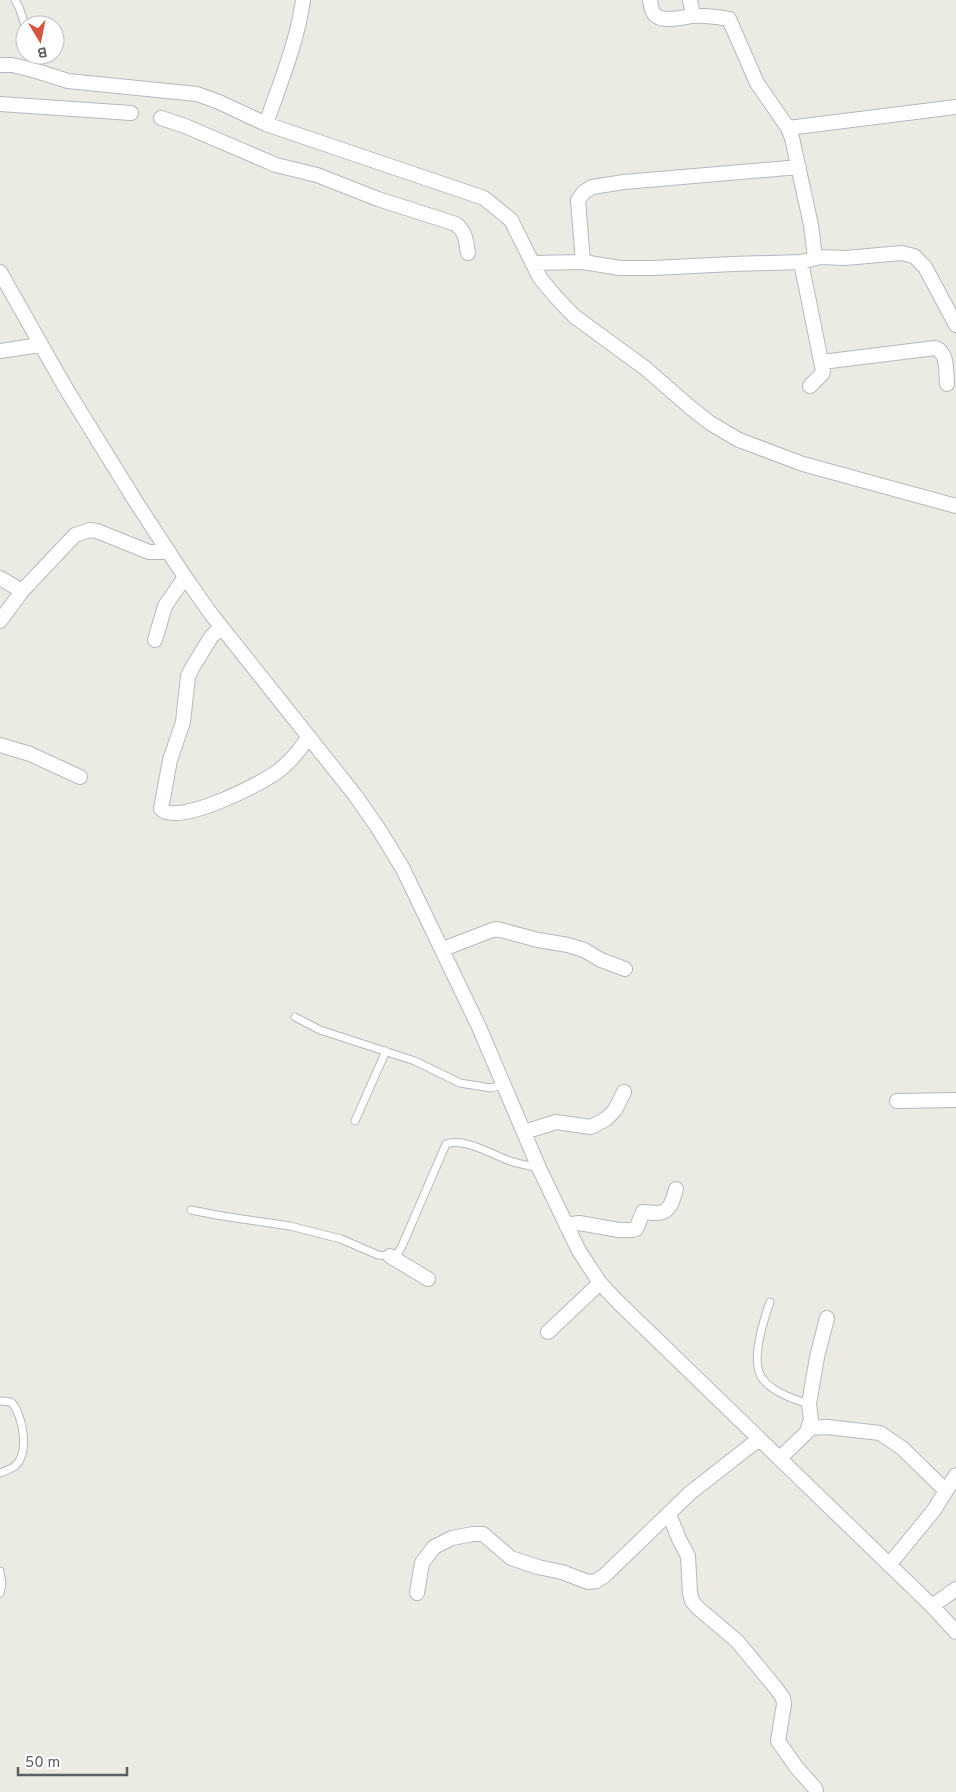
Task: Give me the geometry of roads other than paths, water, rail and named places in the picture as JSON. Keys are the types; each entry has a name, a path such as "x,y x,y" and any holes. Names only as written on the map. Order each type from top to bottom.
{"street":[{"path":"266,124 288,63 301,18 304,0"},
{"path":"650,0 652,11 656,16 663,19 693,16 718,17 728,20 758,83 788,128 792,138 811,225 815,258"},
{"path":"690,0 693,16"},
{"path":"0,64 33,70 68,81 197,94 220,102 266,124 484,198 511,220 540,278 574,316 645,368 697,413 738,440 803,464 956,506"},
{"path":"0,104 131,113"},
{"path":"788,128 956,107"},
{"path":"161,118 185,126 276,165 318,175 378,199 456,224 463,230 466,237 468,253"},
{"path":"583,262 578,200 584,192 592,187 624,182 799,167"},
{"path":"532,263 583,262 620,268 654,268 801,262 815,258 845,258 902,253 914,256 926,267 956,325"},
{"path":"801,262 823,372 810,386"},
{"path":"0,272 40,345 101,446 185,577 221,627 378,828 402,869 443,949 479,1027 539,1168 579,1251 600,1283 932,1606 956,1632"},
{"path":"0,351 40,345"},
{"path":"822,362 935,348 944,355 947,384"},
{"path":"0,621 22,591 75,535 86,531 97,531 149,552 169,552"},
{"path":"155,640 165,606 185,577"},
{"path":"0,578 22,591"},
{"path":"221,627 211,637 188,676 182,722 170,760 161,809 165,813 172,814 215,805 226,800 275,774 298,752 308,738"},
{"path":"0,745 30,754 80,777"},
{"path":"443,949 486,932 501,930 584,950 601,960 625,969"},
{"path":"524,1132 556,1122 591,1127 606,1119 615,1110 624,1092"},
{"path":"897,1101 956,1100"},
{"path":"566,1225 579,1223 618,1230 633,1230 636,1229 643,1212 657,1214 667,1210 676,1189"},
{"path":"390,1256 428,1278"},
{"path":"548,1332 600,1283"},
{"path":"780,1458 807,1432 811,1419 809,1404 828,1318"},
{"path":"808,1428 827,1427 880,1433 902,1448 946,1491"},
{"path":"417,1593 422,1563 427,1554 434,1547 452,1538 473,1534 483,1534 511,1558 538,1567 562,1572 588,1582 596,1581 604,1576 690,1493 759,1439"},
{"path":"889,1565 934,1510 956,1475"},
{"path":"669,1514 679,1540 688,1556 692,1601 737,1641 783,1698 784,1704 778,1741 797,1768 815,1788 816,1792"},
{"path":"932,1606 956,1589"}],"lane":[{"path":"15,0 22,15"},
{"path":"32,65 33,70"},
{"path":"295,1017 320,1030 415,1061 460,1083 491,1088 503,1085"},
{"path":"356,1121 386,1051"},
{"path":"191,1210 290,1226 341,1239 378,1255 390,1256 398,1253 402,1246 446,1144 451,1142 460,1143 486,1151 511,1162 539,1168"},
{"path":"770,1302 758,1339 759,1372 762,1378 785,1396 809,1404"},
{"path":"0,1401 11,1402 16,1407 24,1438 23,1450 18,1462 0,1473"},
{"path":"0,1571 2,1584 0,1593"}]}
